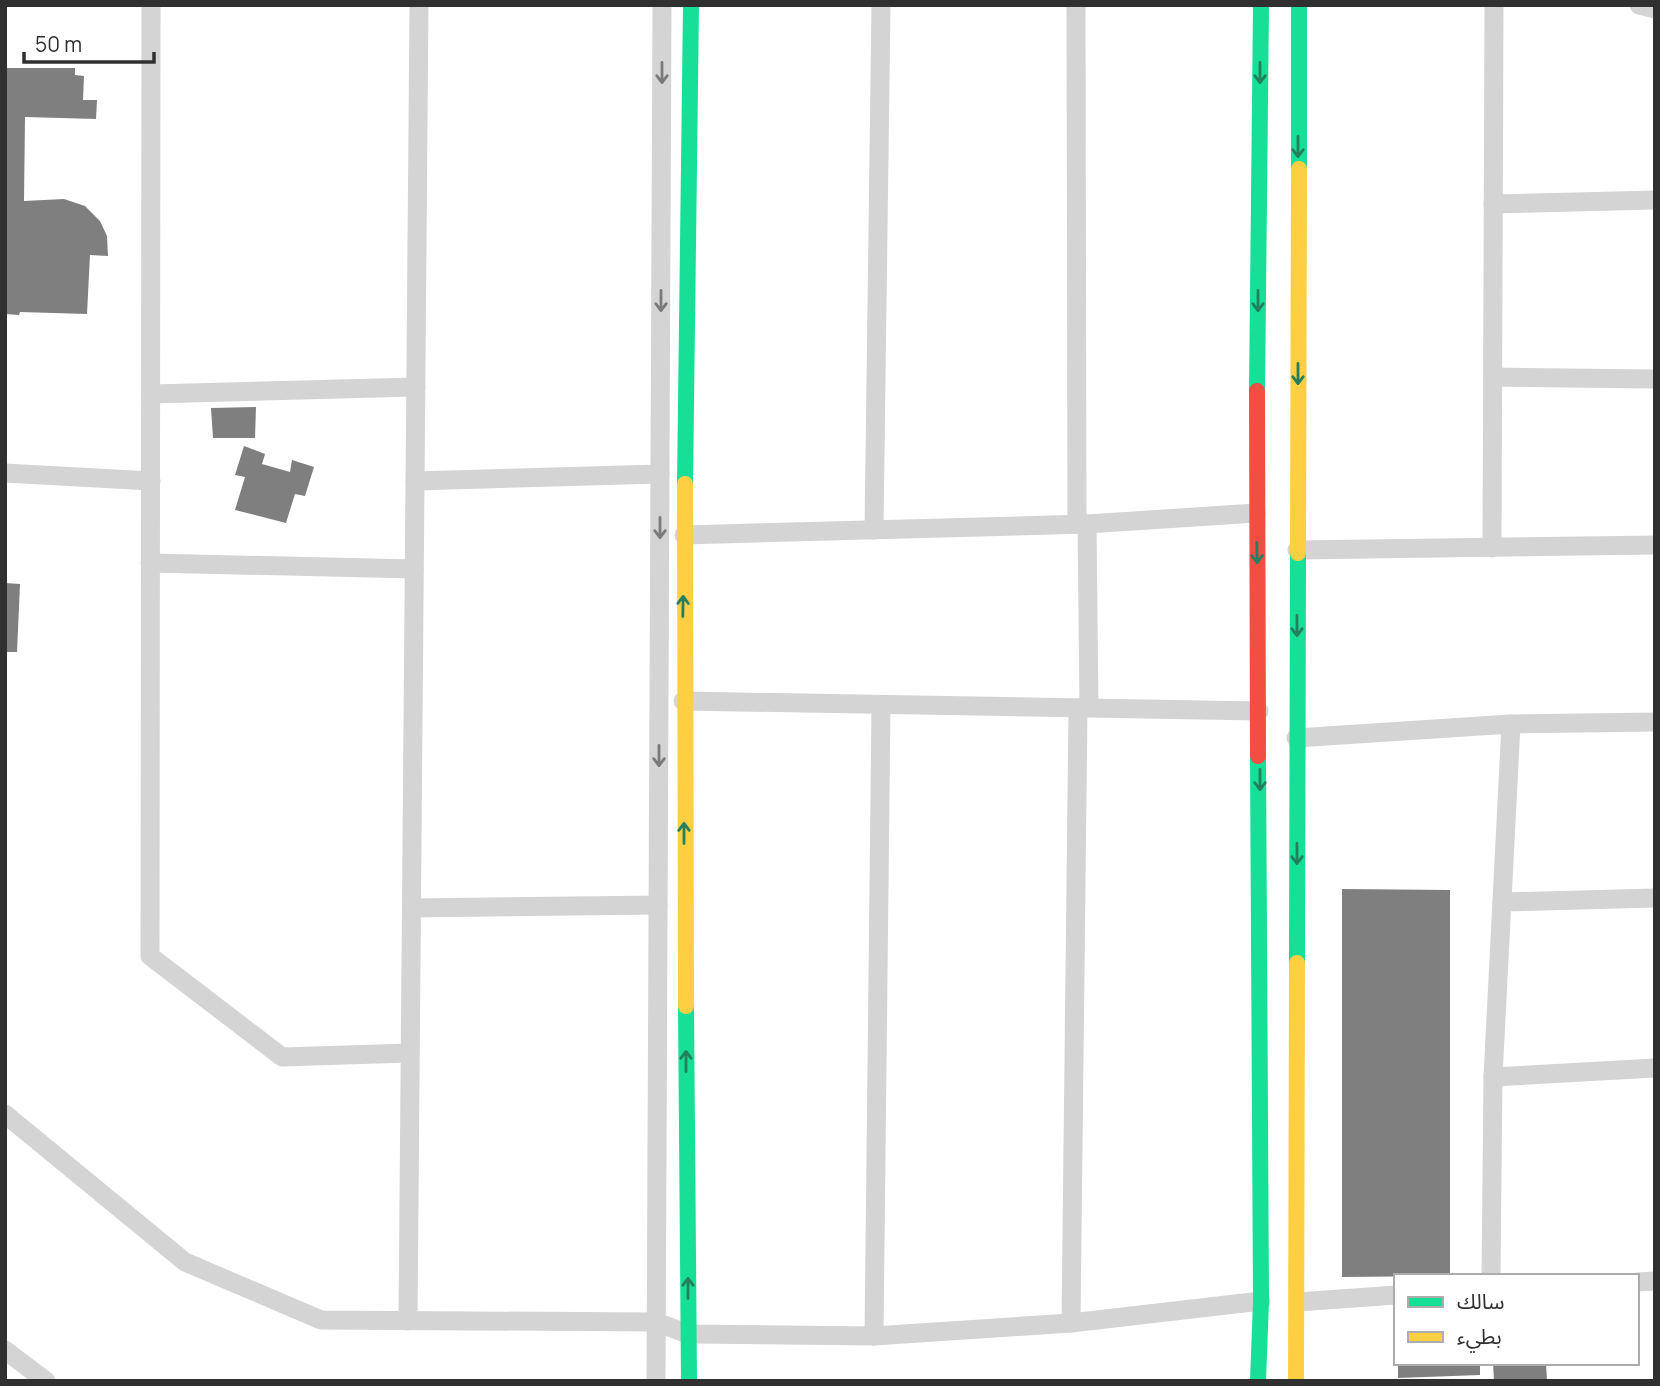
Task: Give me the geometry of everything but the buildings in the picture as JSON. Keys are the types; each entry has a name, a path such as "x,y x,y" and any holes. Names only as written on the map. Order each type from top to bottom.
{"street":[{"path":"151,5 150,957 282,1057 410,1053"},
{"path":"408,1321 419,5"},
{"path":"656,1381 662,5"},
{"path":"689,1381 683,701 691,5"},
{"path":"874,530 881,5"},
{"path":"1071,1323 1083,707 1076,5"},
{"path":"1258,1381 1261,1301 1256,513 1261,5"},
{"path":"1296,1381 1299,5"},
{"path":"1492,548 1494,5"},
{"path":"1639,5 1655,9"},
{"path":"1493,204 1655,200"},
{"path":"1493,377 1655,379"},
{"path":"151,394 416,387"},
{"path":"5,472 151,481"},
{"path":"415,481 660,474"},
{"path":"684,535 1082,524 1256,513"},
{"path":"1297,550 1655,545"},
{"path":"150,563 414,569"},
{"path":"683,701 1259,711"},
{"path":"874,1336 881,705"},
{"path":"1296,738 1511,724 1655,722"},
{"path":"1491,1274 1493,1077 1511,724"},
{"path":"1502,902 1655,898"},
{"path":"412,908 658,905"},
{"path":"1493,1077 1655,1068"},
{"path":"5,1114 185,1262 321,1320 656,1322 688,1335 874,1336 1071,1323 1261,1301"},
{"path":"1298,1302 1394,1295"},
{"path":"5,1350 46,1381"}],"traffic: fast":[{"path":"685,484 691,5"},
{"path":"1257,391 1261,5"},
{"path":"1299,5 1299,169"},
{"path":"1297,963 1298,553"},
{"path":"1258,756 1261,1301 1258,1381"},
{"path":"686,1006 689,1381"}],"traffic: slow":[{"path":"1298,553 1299,169"},
{"path":"685,484 686,1006"},
{"path":"1296,1381 1297,963"}],"traffic: jam":[{"path":"1257,391 1258,756"}]}
